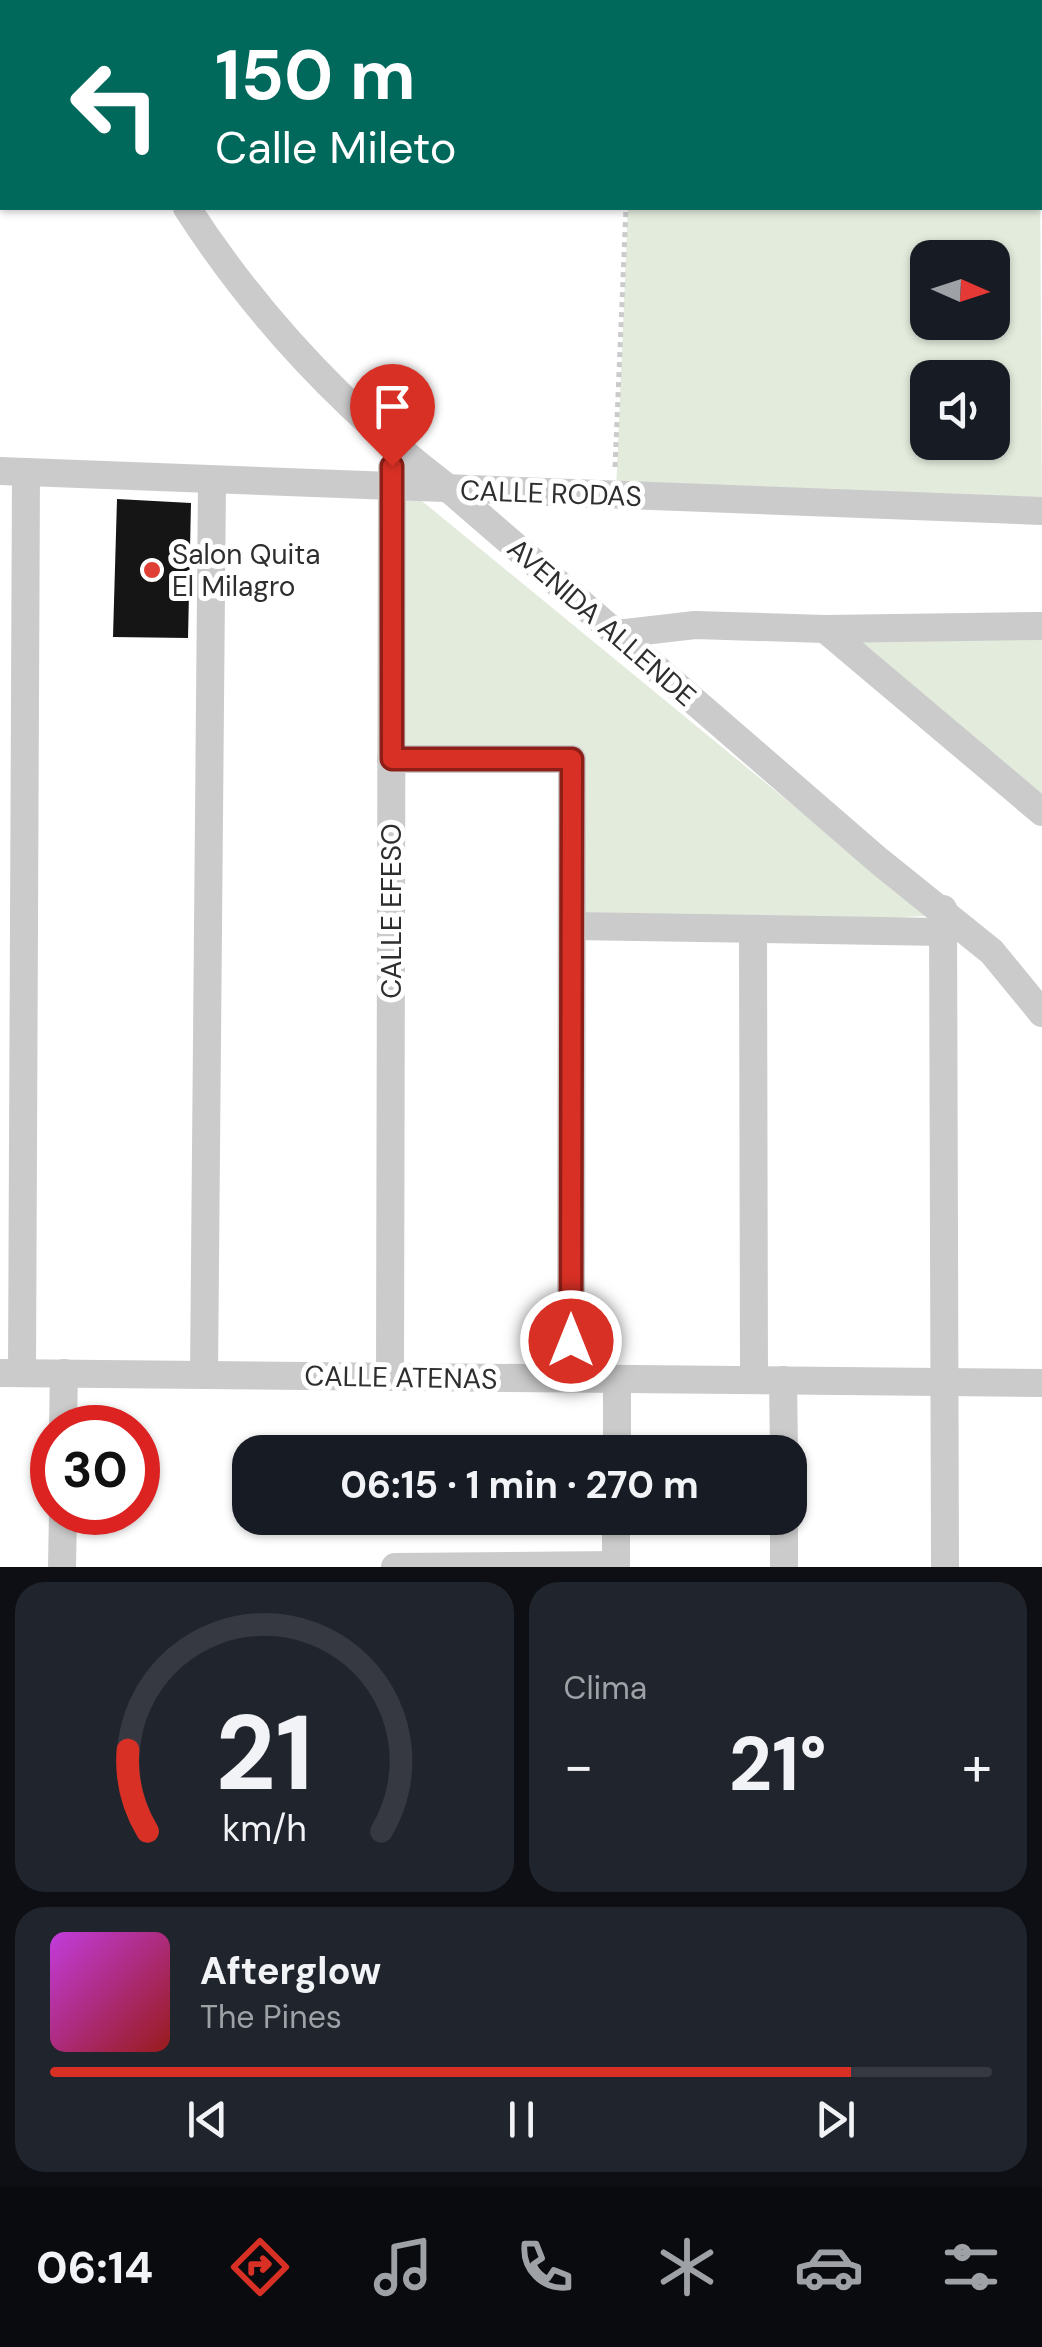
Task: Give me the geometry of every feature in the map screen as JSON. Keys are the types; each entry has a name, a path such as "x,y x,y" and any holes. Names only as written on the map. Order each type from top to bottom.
{"street":[{"name":"AVENIDA ALLENDE","path":"189,210 214,250 270,323 336,394 878,860 943,921 992,952 1042,1013"},
{"name":"CALLE EFESO","path":"390,1377 392,446"},
{"name":"CALLE RODAS","path":"13,472 1042,511"},
{"path":"11,1373 13,472"},
{"path":"204,1374 212,480"},
{"path":"617,634 695,625 824,629 1042,626"},
{"path":"824,629 1042,812"},
{"path":"392,759 572,759 570,1378"},
{"path":"572,926 753,929 943,921 945,1567"},
{"path":"753,929 754,1380"},
{"name":"CALLE ATENAS","path":"11,1373 1042,1383"},
{"path":"64,1373 64,1405"},
{"path":"617,1379 617,1435"},
{"path":"784,1380 784,1435"},
{"path":"62,1567 63,1535"},
{"path":"395,1567 616,1566 616,1535"},
{"path":"784,1535 784,1567"}],"path":[{"path":"614,495 626,210"}],"green space":[{"path":"628,210 1040,210 1042,507 616,492"},
{"path":"399,494 422,501 928,916 567,930 562,750 397,747"},
{"path":"1042,629 1042,808 831,632"}],"building":[{"name":"Salon Quita El Milagro","path":"117,499 191,503 188,638 113,637"}],"place":[{"name":"Salon Quita El Milagro","path":"152,570"}],"route":[{"path":"392,466 392,759 572,759 571,1341"}]}
